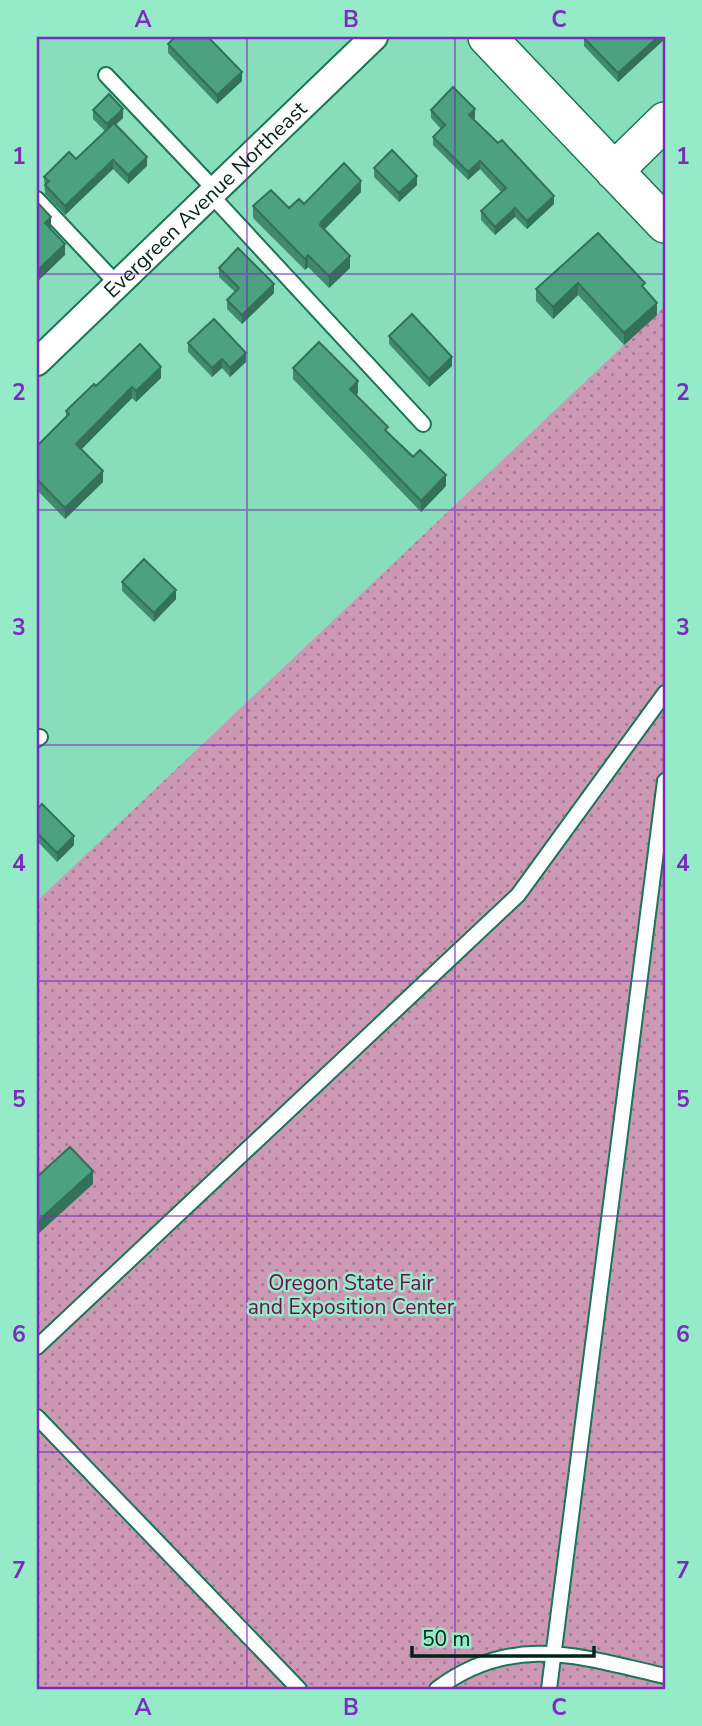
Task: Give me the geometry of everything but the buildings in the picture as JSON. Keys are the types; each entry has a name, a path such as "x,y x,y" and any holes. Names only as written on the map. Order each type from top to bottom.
{"main road":[{"path":"486,37 665,224"},
{"path":"614,171 665,121"}],"street":[{"name":"Evergreen Avenue Northeast","path":"37,362 374,37"}],"lane":[{"path":"106,75 423,424"},
{"path":"37,199 118,285"},
{"path":"37,1347 518,895 665,693"},
{"path":"550,1689 665,781"},
{"path":"37,1417 299,1689"},
{"path":"437,1689 483,1664 517,1653 555,1652 665,1676"}],"green space":[{"name":"Oregon State Fair and Exposition Center","path":"665,306 665,1689 37,1689 37,901"}]}
